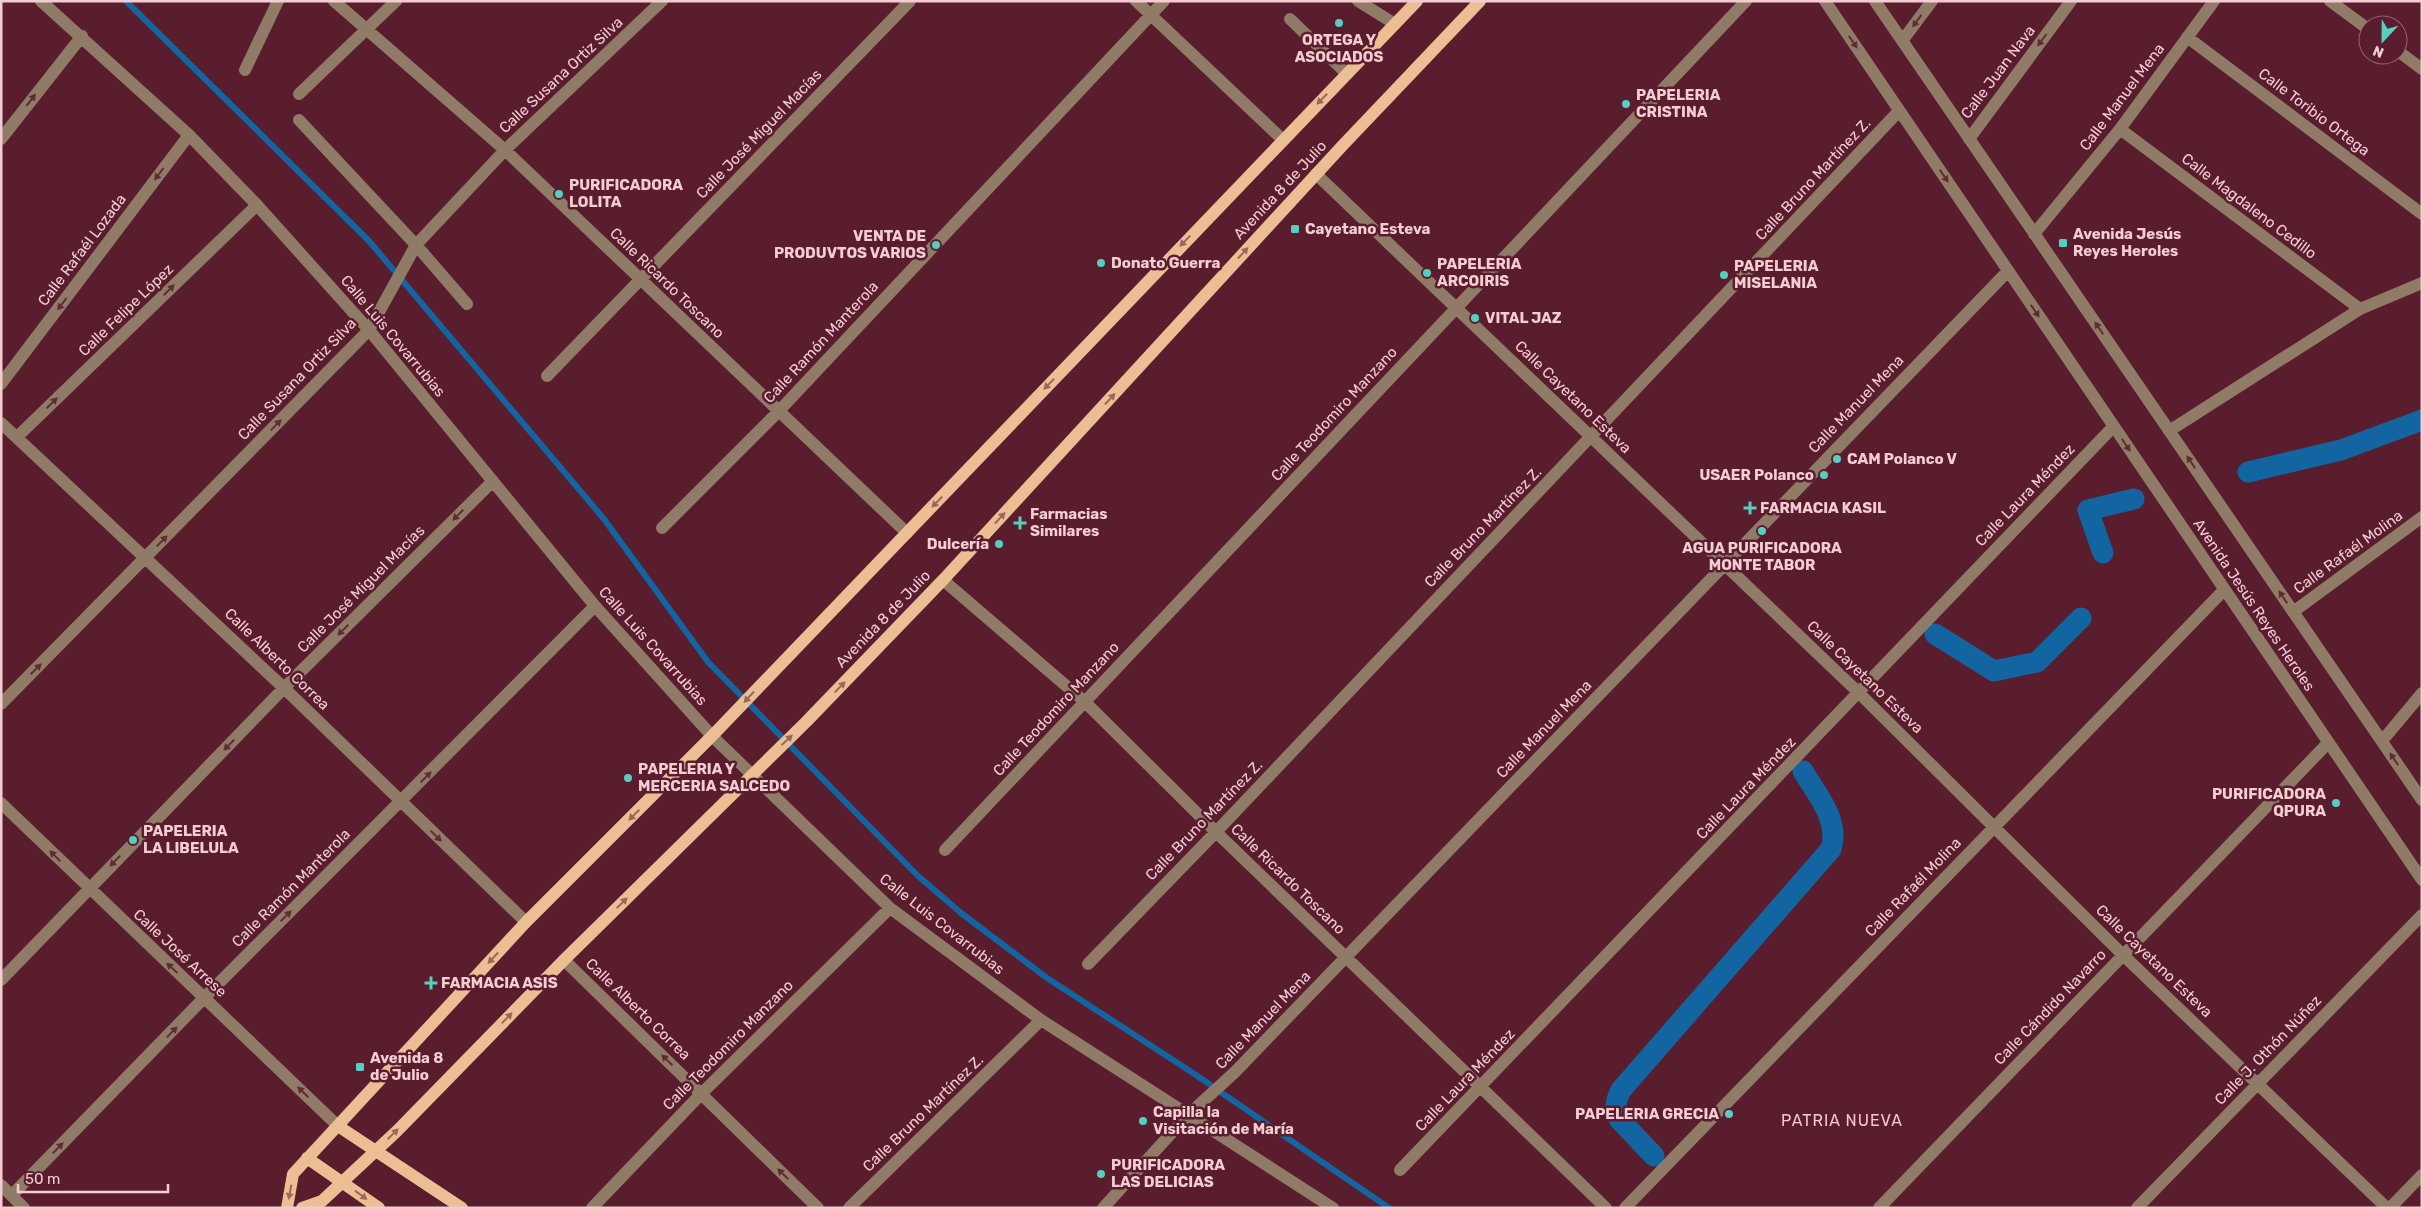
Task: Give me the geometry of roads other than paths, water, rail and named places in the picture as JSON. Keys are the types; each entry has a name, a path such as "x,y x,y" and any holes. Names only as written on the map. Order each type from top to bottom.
{"main road":[{"path":"287,1208 293,1174 526,922 712,736 1417,1"},
{"name":"Avenida 8 de Julio","path":"302,1208 322,1201 376,1151 564,960 806,722 943,580 1316,174 1480,1"},
{"path":"338,1126 462,1208"},
{"path":"307,1158 379,1208"}],"street":[{"name":"Calle Luis Covarrubias","path":"41,1 82,36 189,135 257,205 369,330 595,606 712,736 751,776 890,908 1041,1020 1192,1112 1333,1208"},
{"path":"244,70 278,1"},
{"name":"Calle Ricardo Toscano","path":"334,1 505,150 907,533"},
{"path":"299,94 396,1"},
{"name":"Calle Susana Ortiz Silva","path":"1,704 369,330 406,259 416,245 505,150 662,1"},
{"name":"Calle José Miguel Macías","path":"547,376 910,1"},
{"path":"1136,1 1282,140"},
{"name":"Calle Ramón Manterola","path":"662,528 778,412 1164,1"},
{"path":"1358,1 1395,24"},
{"name":"Calle Teodomiro Manzano","path":"945,850 1746,1"},
{"name":"Avenida Jesús Reyes Heroles","path":"1825,1 2422,880"},
{"name":"Avenida Jesús Reyes Heroles","path":"1875,1 2422,800"},
{"path":"1902,41 1932,1"},
{"name":"Calle Juan Nava","path":"1969,139 2071,1"},
{"name":"Calle Manuel Mena","path":"2034,234 2120,129 2214,1"},
{"path":"2330,1 2358,22"},
{"path":"1290,19 1347,74"},
{"path":"1,139 82,36"},
{"name":"Calle Toribio Ortega","path":"2187,37 2422,214"},
{"path":"2408,58 2422,69"},
{"name":"Calle Bruno Martínez Z.","path":"1088,964 1216,832 1900,111"},
{"path":"299,120 416,245 468,304"},
{"name":"Calle Magdaleno Cedillo","path":"2120,129 2360,308"},
{"name":"Calle Rafaél Lozada","path":"1,384 189,135"},
{"name":"Calle Cayetano Esteva","path":"1316,174 1859,693 2123,955 2389,1208"},
{"name":"Calle Felipe López","path":"17,437 257,205"},
{"name":"Calle Manuel Mena","path":"1103,1208 1192,1112 1235,1072 2008,271"},
{"path":"2169,430 2360,308 2422,283"},
{"name":"Calle Alberto Correa","path":"1,423 284,688 526,922"},
{"name":"Calle Laura Méndez","path":"1400,1170 1480,1089 2113,427"},
{"name":"Calle José Miguel Macías","path":"1,980 88,888 284,688 493,481"},
{"name":"Calle Rafaél Molina","path":"2293,612 2422,517"},
{"name":"Calle Ricardo Toscano","path":"943,580 1085,702 1480,1089 1606,1208"},
{"name":"Calle Rafaél Molina","path":"1625,1208 2224,590"},
{"name":"Calle Ramón Manterola","path":"12,1195 204,998 595,606"},
{"path":"2382,741 2422,694"},
{"name":"Calle Cándido Navarro","path":"1879,1208 2328,743"},
{"name":"Calle José Arrese","path":"1,803 338,1126"},
{"name":"Calle Teodomiro Manzano","path":"592,1208 701,1094 890,908"},
{"name":"Calle J. Othón Núñez","path":"2137,1208 2422,915"},
{"name":"Calle Alberto Correa","path":"564,960 818,1208"},
{"name":"Calle Bruno Martínez Z.","path":"850,1208 1041,1020"},
{"path":"2389,1208 2422,1175"},
{"path":"1,1185 24,1208"}],"waterway":[{"path":"126,1 369,241 604,519 708,662 917,875 961,913 1047,978 1193,1073 1389,1208"},
{"path":"2248,472 2341,450 2422,420"},
{"path":"2103,553 2088,510 2134,499"},
{"path":"1935,634 1994,671 2037,662 2081,618"},
{"path":"1654,1156 1619,1119 1616,1108 1618,1097 1621,1090 1831,849 1833,838 1830,818 1826,808 1803,771"}],"place":[{"name":"ORTEGA Y ASOCIADOS","path":"1339,23"},
{"name":"PAPELERIA CRISTINA","path":"1626,104"},
{"name":"PURIFICADORA LOLITA","path":"559,194"},
{"name":"Cayetano Esteva","path":"1295,229"},
{"name":"Avenida Jesús Reyes Heroles","path":"2063,243"},
{"name":"VENTA DE PRODUVTOS VARIOS","path":"936,245"},
{"name":"Donato Guerra","path":"1101,263"},
{"name":"PAPELERIA ARCOIRIS","path":"1427,273"},
{"name":"PAPELERIA MISELANIA","path":"1724,275"},
{"name":"VITAL JAZ","path":"1475,318"},
{"name":"CAM Polanco V","path":"1837,459"},
{"name":"USAER Polanco","path":"1824,475"},
{"name":"FARMACIA KASIL","path":"1750,508"},
{"name":"Farmacias Similares","path":"1020,523"},
{"name":"AGUA PURIFICADORA MONTE TABOR","path":"1762,531"},
{"name":"Dulcería","path":"999,544"},
{"name":"PAPELERIA Y MERCERIA SALCEDO","path":"628,778"},
{"name":"PURIFICADORA QPURA","path":"2336,803"},
{"name":"PAPELERIA LA LIBELULA","path":"133,840"},
{"name":"FARMACIA ASIS","path":"431,983"},
{"name":"Avenida 8 de Julio","path":"360,1067"},
{"name":"PAPELERIA GRECIA","path":"1729,1114"},
{"name":"Capilla la Visitación de María","path":"1143,1121"},
{"name":"PURIFICADORA LAS DELICIAS","path":"1101,1174"}],"district":[{"name":"PATRIA NUEVA","path":"1842,1120"}]}
